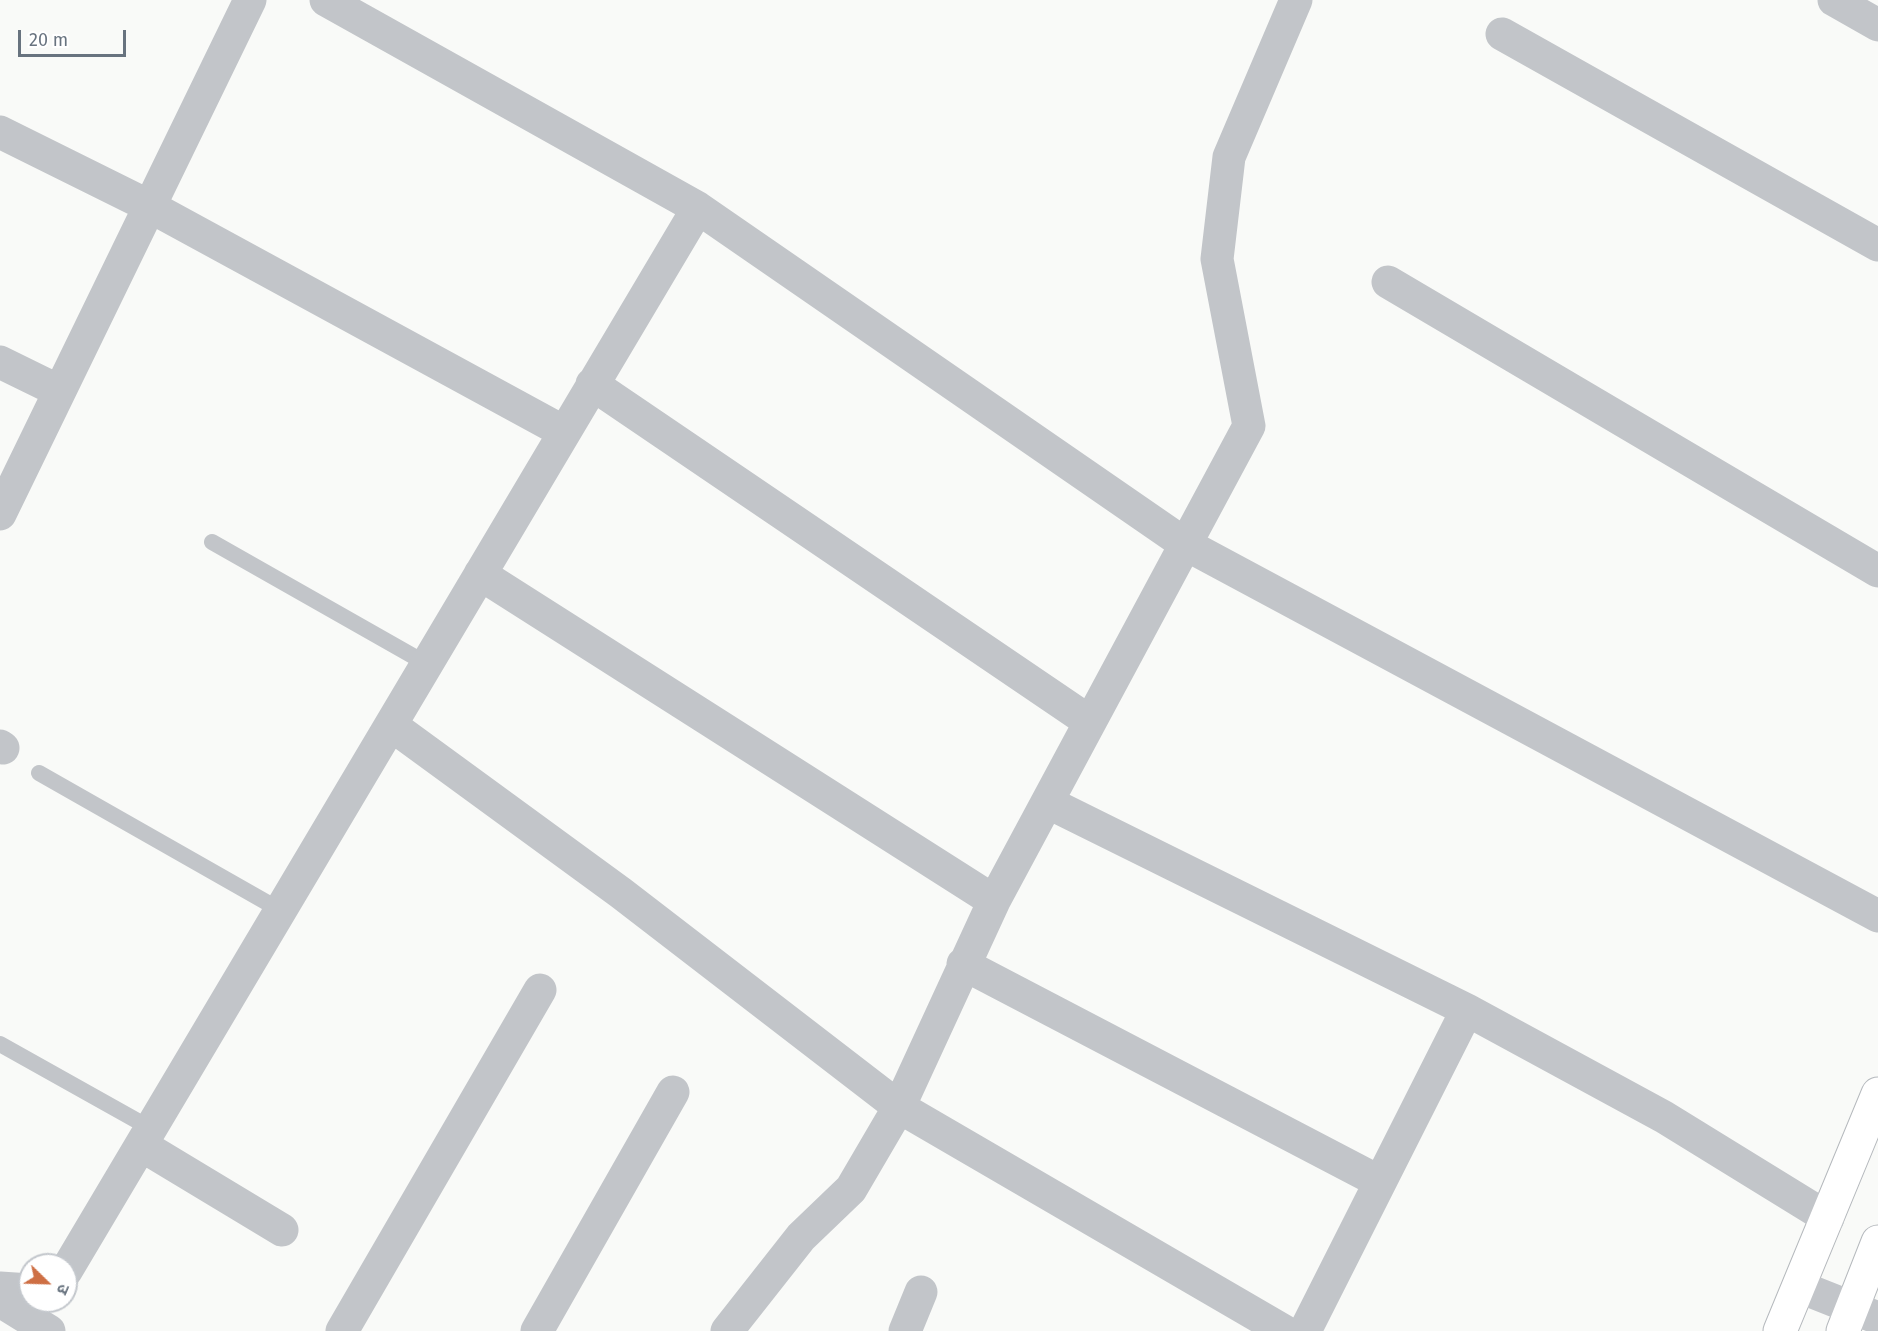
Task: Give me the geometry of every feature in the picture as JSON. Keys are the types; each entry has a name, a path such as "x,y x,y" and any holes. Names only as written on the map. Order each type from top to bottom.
{"street":[{"path":"0,514 249,0"},
{"path":"326,0 698,208 1185,544 1878,916"},
{"path":"727,1331 801,1237 851,1188 899,1107 963,964 994,902 1249,426 1217,260 1230,157 1296,0"},
{"path":"1834,0 1878,25"},
{"path":"1502,34 1878,244"},
{"path":"0,132 149,206 564,432"},
{"path":"77,1253 698,208"},
{"path":"1388,282 1878,571"},
{"path":"0,362 58,391"},
{"path":"592,384 1090,722"},
{"path":"480,574 994,902"},
{"path":"391,725 621,893 899,1107 1284,1331"},
{"path":"1049,803 1467,1011 1664,1116 1828,1218"},
{"path":"963,964 1380,1182"},
{"path":"342,1331 540,990"},
{"path":"1305,1331 1467,1011"},
{"path":"537,1331 673,1092"},
{"path":"1780,1331 1878,1094"},
{"path":"146,1137 282,1230"},
{"path":"1800,1287 1857,1318 1878,1242"},
{"path":"0,1288 18,1289"},
{"path":"905,1331 921,1292"},
{"path":"0,1301 49,1331"}],"lane":[{"path":"212,542 427,664"},
{"path":"39,773 280,910"},
{"path":"0,1044 146,1137"}]}
